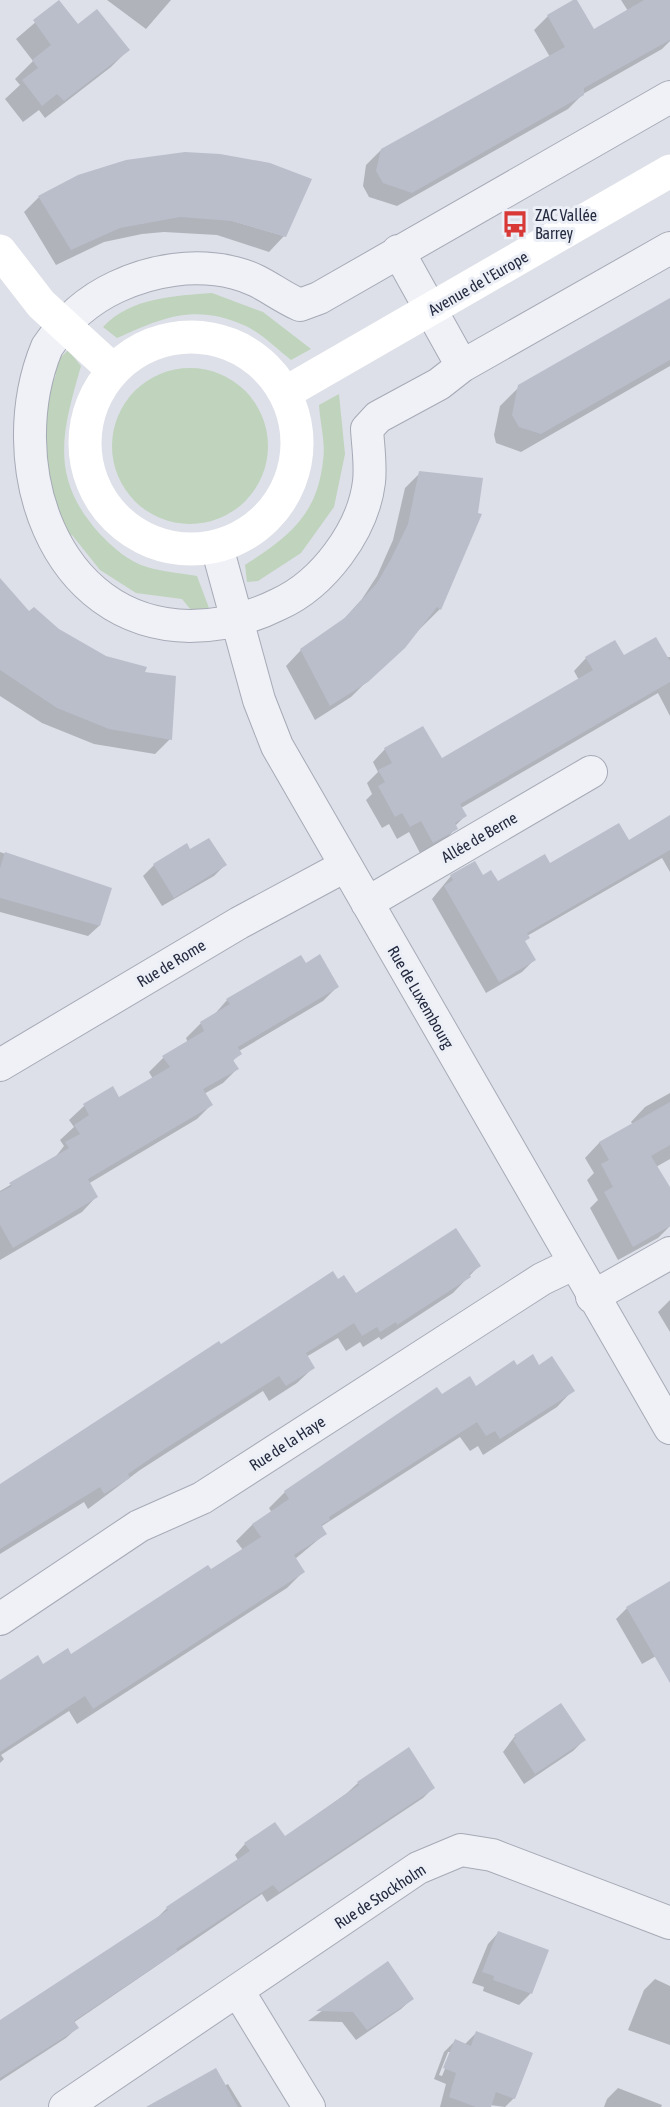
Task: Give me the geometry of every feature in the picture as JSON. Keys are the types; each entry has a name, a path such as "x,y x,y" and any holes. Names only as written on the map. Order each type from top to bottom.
{"street":[{"path":"670,97 398,251 320,298 300,305 287,300 265,283 233,273 201,268 168,270 136,278 106,291 63,326 37,361 25,392 18,424 16,457 21,489 32,521 48,550 78,582 95,596 124,611 156,621 189,626 253,616 284,602 310,584 333,560 352,532 364,502 369,481 367,429 378,417 439,384 462,366 670,248"},
{"name":"Avenue de l'Europe","path":"285,393 670,171"},
{"path":"0,251 21,282 63,326 113,370"},
{"path":"398,251 462,366"},
{"path":"184,336 205,337 243,350 259,362 285,393 294,416 297,440 295,464 288,486 276,508 259,525 239,539 217,547 189,550 162,546 137,536 115,519 98,497 88,472 84,445 86,427 97,392 113,370 145,346 184,336"},
{"name":"Rue de Luxembourg","path":"217,547 259,700 277,746 592,1298 670,1428"},
{"name":"Allée de Berne","path":"367,903 591,772"},
{"name":"Rue de Rome","path":"0,1065 239,923 345,866"},
{"path":"592,1298 670,1253"},
{"name":"Rue de la Haye","path":"0,1619 139,1526 202,1498 542,1279 573,1264"},
{"name":"Rue de Stockholm","path":"65,2107 418,1868 461,1850 492,1855 670,1923"},
{"path":"238,1991 309,2107"}],"green space":[{"path":"212,293 263,312 311,349 291,360 252,329 211,315 195,314 165,319 117,338 103,327 114,317 140,304 169,297"},
{"path":"68,350 81,366 65,433 66,473 72,493 99,533 109,544 134,562 153,569 197,576 209,608 191,610 182,599 136,593 100,570 72,535 60,542 42,468 48,393 56,375 49,369"},
{"path":"190,368 220,373 245,391 263,416 268,446 263,476 245,501 220,519 190,524 160,519 135,501 117,476 112,446 117,416 135,391 160,373"},
{"path":"339,394 345,454 334,507 301,553 258,581 247,582 245,565 287,534 307,511 314,497 320,480 324,454 319,405"}],"building":[{"path":"59,0 78,24 97,9 130,50 64,101 57,94 42,106 22,80 38,68 32,60 51,45 33,20"},
{"path":"577,0 594,29 644,0 670,0 670,40 584,88 584,95 412,193 383,183 376,171 381,149 565,47 547,15"},
{"path":"185,152 220,154 270,163 312,179 286,237 232,221 180,217 120,228 71,250 38,196 78,175 126,160"},
{"path":"670,298 670,360 541,434 519,427 512,415 518,385"},
{"path":"419,471 483,478 478,513 482,514 441,610 437,607 405,648 368,682 330,706 300,649 346,617 377,583 408,524"},
{"path":"0,578 29,611 34,607 59,629 106,656 147,667 145,672 176,676 172,740 109,729 57,708 0,670"},
{"path":"656,637 670,661 670,682 460,804 467,816 455,823 458,829 433,843 421,821 410,827 402,813 395,817 378,786 385,782 378,770 392,763 384,748 423,726 442,758 593,670 585,657 615,640 624,655"},
{"path":"670,815 670,850 527,933 530,938 525,941 536,960 499,982 444,886 453,880 450,875 475,861 483,875 491,870 498,881 545,854 550,863 619,823 629,840"},
{"path":"209,838 227,865 174,898 153,864 187,843 190,849"},
{"path":"5,852 112,888 100,926 0,898 0,868"},
{"path":"320,954 339,987 238,1047 242,1054 233,1060 239,1069 203,1089 213,1105 88,1179 98,1197 13,1248 0,1225 0,1192 12,1186 9,1183 69,1148 65,1142 80,1134 74,1125 89,1115 83,1104 113,1086 119,1097 170,1067 162,1056 204,1031 200,1022 230,1004 226,999 301,955 306,963"},
{"path":"670,1102 670,1145 651,1156 670,1187 670,1226 633,1247 604,1192 613,1187 601,1164 609,1160 599,1142"},
{"path":"456,1228 481,1266 469,1274 471,1277 397,1325 396,1322 380,1332 377,1327 362,1336 354,1323 306,1353 315,1368 286,1386 279,1376 157,1454 128,1474 130,1478 104,1494 100,1487 0,1549 0,1484 219,1341 221,1344 333,1271 338,1279 344,1275 356,1293"},
{"path":"533,1354 539,1365 552,1356 575,1391 500,1439 495,1431 486,1436 477,1422 329,1517 330,1520 321,1525 327,1534 294,1555 305,1572 93,1709 85,1696 0,1752 0,1680 38,1655 43,1664 68,1648 71,1654 208,1565 211,1569 261,1537 252,1524 289,1499 284,1491 437,1387 442,1394 470,1376 476,1386 514,1360 517,1365"},
{"path":"670,1581 670,1683 626,1607"},
{"path":"561,1703 586,1740 535,1774 513,1740 516,1738 514,1735"},
{"path":"409,1747 435,1788 279,1892 273,1885 176,1949 178,1951 74,2021 79,2028 0,2078 0,2020 168,1910 166,1907 250,1851 244,1843 275,1822 285,1836 359,1785 357,1782"},
{"path":"498,1931 549,1950 532,1994 493,1980 494,1976 482,1972"},
{"path":"388,1961 414,1999 367,2030 353,2012 316,2011"},
{"path":"476,2031 533,2053 515,2099 496,2092 491,2107 476,2107 449,2097 456,2073 443,2068 455,2039 471,2046"},
{"path":"216,2068 238,2107 146,2107"}],"place":[{"name":"ZAC Vallée Barrey","path":"515,224"}]}
